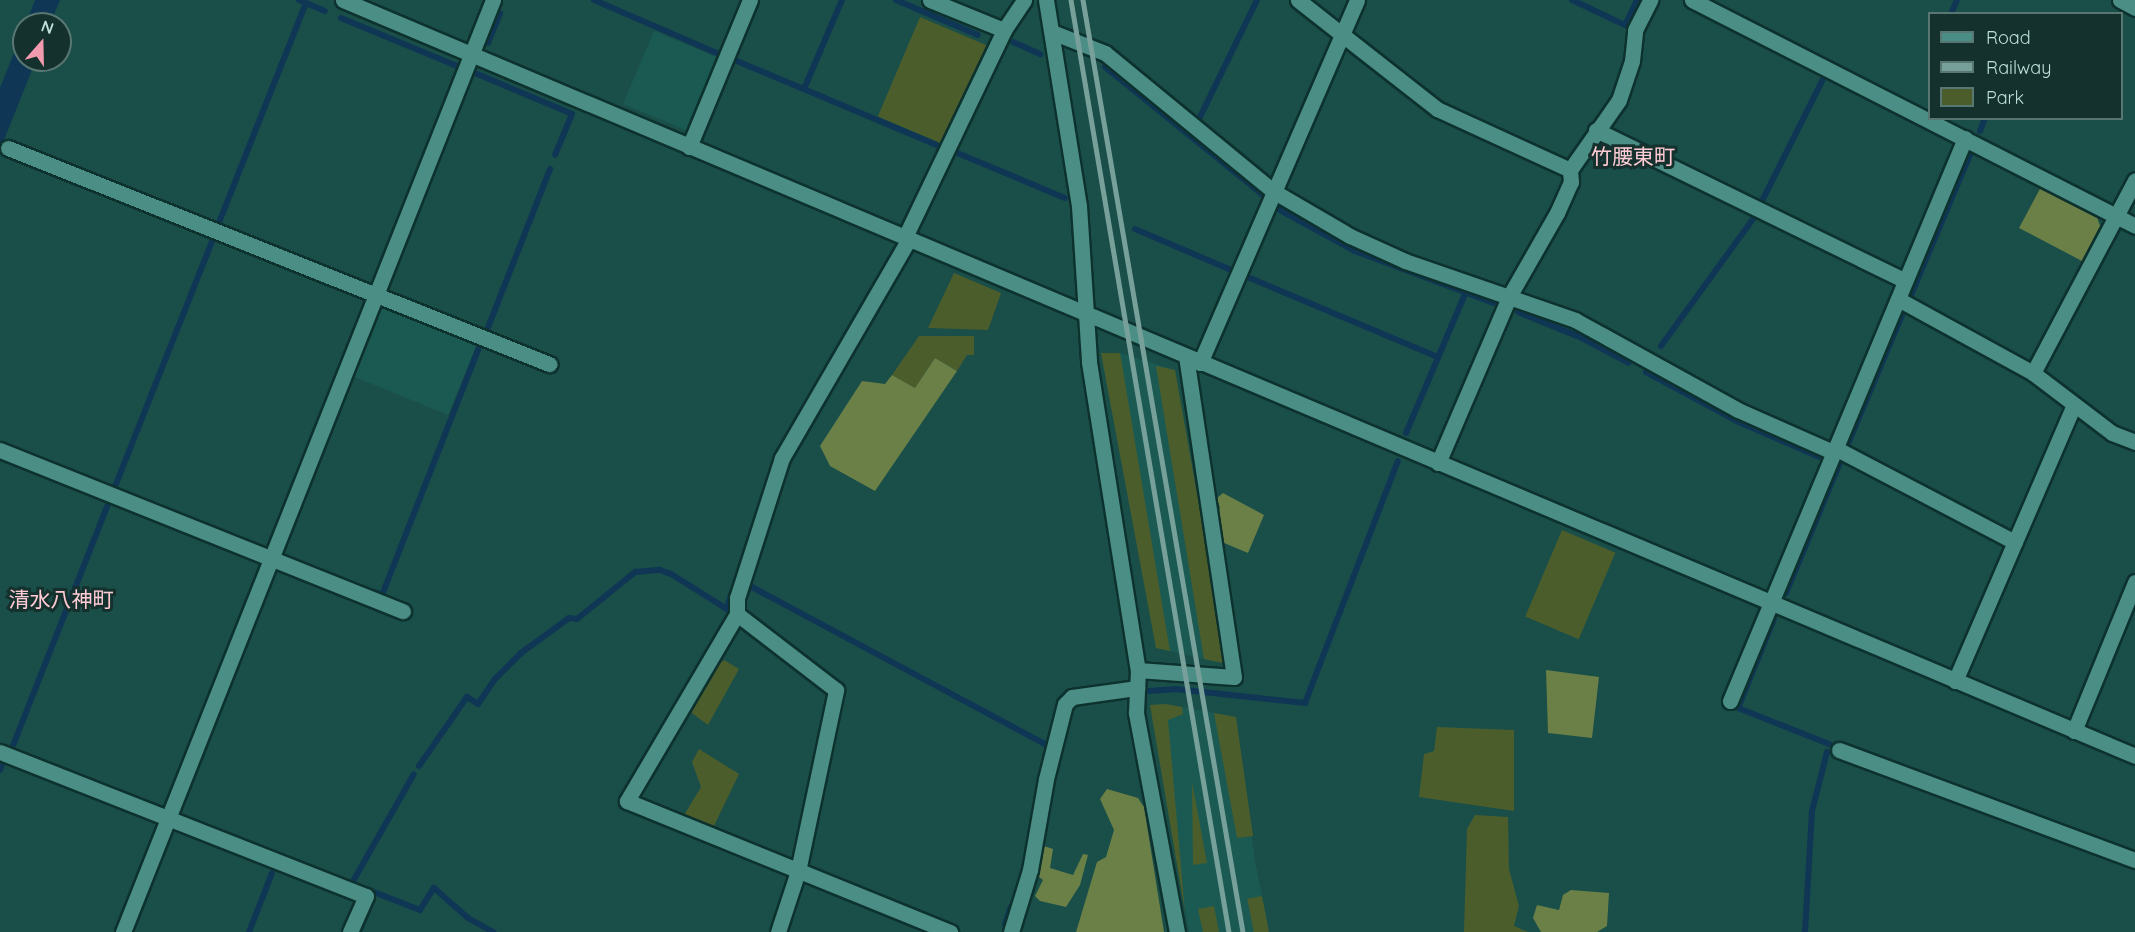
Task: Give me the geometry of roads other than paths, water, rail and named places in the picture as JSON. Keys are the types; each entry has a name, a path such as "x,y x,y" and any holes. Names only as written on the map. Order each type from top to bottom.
{"street":[{"path":"343,0 2135,756"},
{"path":"123,932 493,0"},
{"path":"690,147 749,0"},
{"path":"930,0 1004,30"},
{"path":"950,932 627,801 737,614 737,598 783,458 907,238 1004,30 1023,0"},
{"path":"1046,0 1079,206 1084,313 1089,362 1138,670 1136,713 1177,932"},
{"path":"1298,0 1437,109 1570,170"},
{"path":"1200,363 1357,0"},
{"path":"1438,463 1510,295 1557,213 1570,182 1570,170 1619,100 1632,61 1635,30 1650,0"},
{"path":"1692,0 1928,119"},
{"path":"2120,0 2135,8"},
{"path":"1052,32 1105,53 1273,191 1405,261 1510,295 1575,320 1738,410 1834,450 2015,542"},
{"path":"1929,120 2135,226"},
{"path":"1596,130 1905,281"},
{"path":"1730,701 1965,138"},
{"path":"8,148 549,364"},
{"path":"2033,374 2135,180"},
{"path":"1898,299 2033,374 2112,433 2135,442"},
{"path":"1138,670 1234,677 1185,357"},
{"path":"1955,681 2074,405"},
{"path":"0,450 403,611"},
{"path":"2074,730 2135,582"},
{"path":"737,614 836,690 798,871 778,932"},
{"path":"1011,932 1030,870 1046,778 1065,704 1072,697 1137,688"},
{"path":"1839,750 2135,860"},
{"path":"0,752 366,896 350,932"}],"water":[{"path":"35,0 60,0 55,12 30,12"},
{"path":"12,58 12,72 31,72 0,150 0,88"}],"waterway":[{"path":"299,0 325,11"},
{"path":"594,0 721,55"},
{"path":"804,89 842,0"},
{"path":"896,0 978,35"},
{"path":"1199,119 1257,0"},
{"path":"1572,0 1625,25 1637,0"},
{"path":"1952,12 1957,0"},
{"path":"218,225 306,3"},
{"path":"488,43 500,13"},
{"path":"341,18 457,66"},
{"path":"1013,42 1040,54"},
{"path":"732,59 937,145"},
{"path":"1105,67 1262,194"},
{"path":"475,73 572,114 555,155"},
{"path":"1762,201 1824,77"},
{"path":"1980,131 1984,120"},
{"path":"1911,295 1972,150"},
{"path":"955,152 1065,198"},
{"path":"487,330 550,169"},
{"path":"1280,210 1355,251 1494,303"},
{"path":"1661,346 1755,216"},
{"path":"1135,229 1231,270"},
{"path":"114,489 213,239"},
{"path":"1245,276 1438,357"},
{"path":"1406,433 1465,294"},
{"path":"1518,312 1580,337 1629,363"},
{"path":"1847,446 1903,313"},
{"path":"375,592 382,595 480,345"},
{"path":"1646,372 1739,422 1819,457"},
{"path":"1786,593 1841,460"},
{"path":"1149,691 1176,689 1305,703 1398,461"},
{"path":"12,748 109,502"},
{"path":"419,766 467,697 478,704 495,679 521,653 569,618 577,619 635,572 660,570 671,574 727,609 731,594"},
{"path":"744,598 750,586 1049,746"},
{"path":"1774,619 1738,708 1829,744"},
{"path":"1805,932 1812,811 1827,752"},
{"path":"0,770 3,762"},
{"path":"352,883 414,774"},
{"path":"249,932 272,873"},
{"path":"366,889 420,910 434,888 468,918 493,932"},
{"path":"1005,924 1011,907"},
{"path":"359,932 369,908"}],"railway":[{"path":"1071,0 1229,932"},
{"path":"1083,0 1243,932"}],"district":[{"name":"竹腰東町","path":"1633,156"},
{"name":"清水八神町","path":"61,599"}]}
